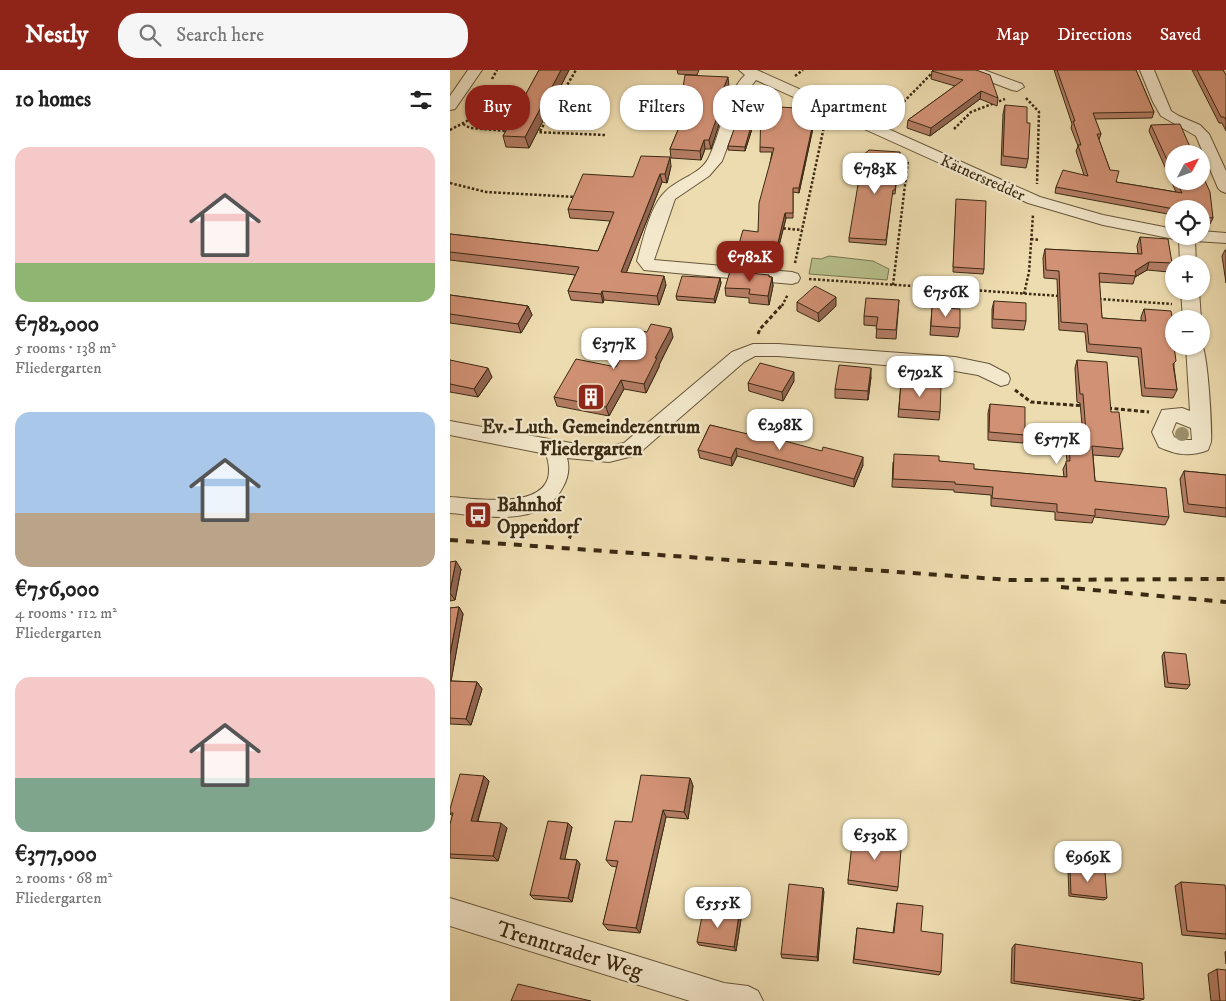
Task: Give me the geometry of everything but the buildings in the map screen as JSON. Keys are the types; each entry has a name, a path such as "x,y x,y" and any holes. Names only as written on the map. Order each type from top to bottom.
{"street":[{"path":"450,106 475,70"},
{"path":"972,70 1018,90"},
{"path":"1147,70 1164,110 1170,117 1197,129 1202,134 1226,188"},
{"path":"750,72 715,161 700,177 668,196 645,261 650,266 792,278"},
{"name":"Kätnersredder","path":"750,72 792,91"},
{"name":"Kätnersredder","path":"879,130 1034,200 1066,212 1165,232"},
{"path":"1210,237 1226,238"},
{"path":"450,428 591,454 609,454 630,450 738,357 753,350 778,350 955,364 982,369 1001,378"},
{"path":"1196,355 1201,400 1200,424 1203,436 1200,445 1190,450 1177,448 1166,442 1162,432 1169,415 1182,415 1200,424"},
{"path":"450,505 522,507 542,499 555,484 559,466 554,448"},
{"name":"Trenntrader Weg","path":"450,912 724,997 748,1001"}],"path":[{"path":"450,130 468,120 497,70"},
{"path":"539,132 547,124 576,70"},
{"path":"905,101 935,70"},
{"path":"954,129 971,112 1018,90 1039,112 1038,180 1034,200 1029,272 1024,294"},
{"path":"463,124 470,128 511,131"},
{"path":"753,350 760,329 785,302 792,278 823,130"},
{"path":"530,132 605,135"},
{"path":"893,285 910,144"},
{"path":"450,183 486,192 579,198"},
{"path":"777,228 802,230"},
{"path":"1031,239 1040,240"},
{"path":"792,278 1063,296"},
{"path":"1092,299 1190,305"},
{"path":"1001,378 1031,402 1090,407"},
{"path":"1100,407 1169,415"},
{"path":"553,525 573,527 569,540"}],"green space":[{"path":"829,256 873,261 889,269 887,280 809,274 812,258 821,259"}],"railway":[{"path":"450,540 1010,580 1226,579"},
{"path":"1061,587 1226,602"}],"place":[{"name":"Ev.-Luth. Gemeindezentrum Fliedergarten","path":"591,397"},
{"name":"Bahnhof Oppendorf","path":"478,515"}]}
